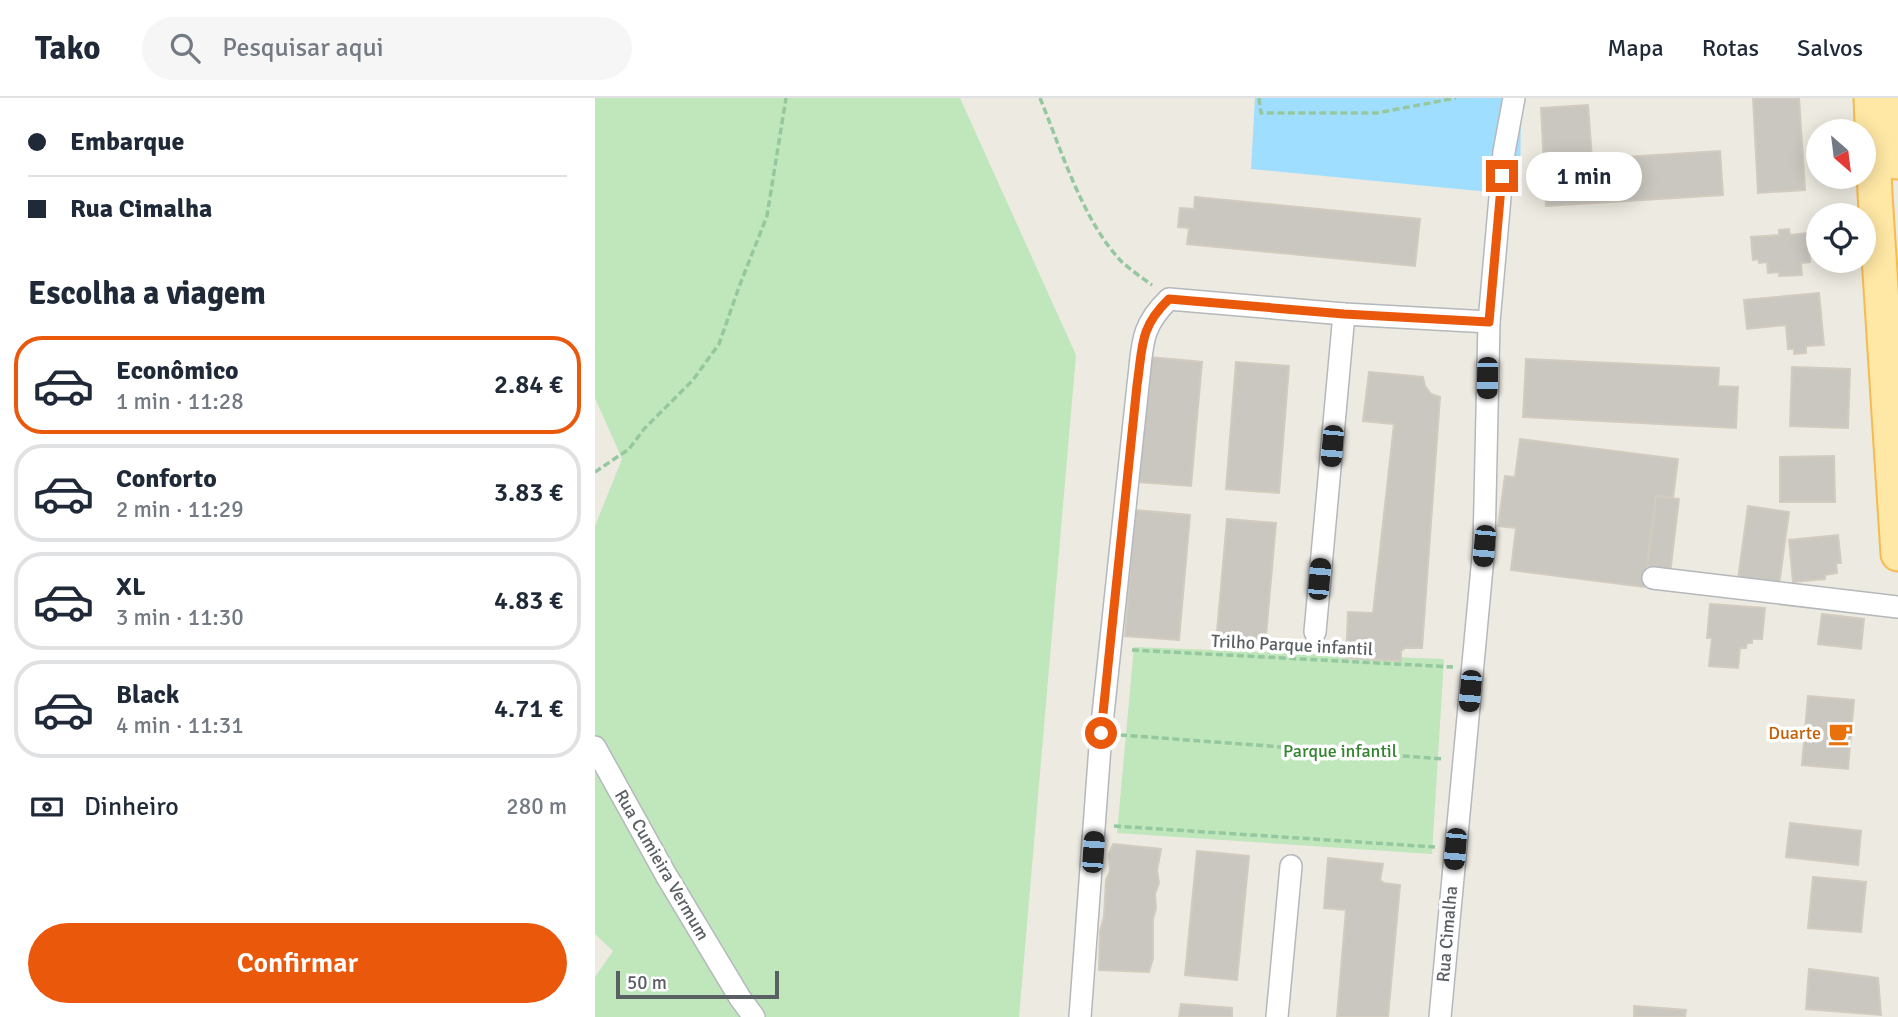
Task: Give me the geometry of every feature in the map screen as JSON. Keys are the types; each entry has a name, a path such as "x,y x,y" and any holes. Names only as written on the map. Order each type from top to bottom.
{"main road":[{"path":"1898,102 1894,118 1898,195"},
{"path":"1869,106 1898,554"}],"street":[{"name":"Rua Cimalha","path":"1440,1017 1484,546 1489,322 1504,152 1514,98"},
{"path":"1080,1017 1101,733 1145,329 1155,313 1169,299 1344,314 1489,322"},
{"path":"1315,632 1344,314"},
{"path":"1653,578 1898,607"},
{"name":"Rua Cumieira Vermum","path":"595,747 673,886 740,999 754,1017"},
{"path":"1277,1017 1290,866"}],"path":[{"path":"595,472 629,449 644,429 693,380 719,344 767,216 786,98"},
{"path":"1040,98 1075,186 1097,227 1121,261 1169,299"},
{"path":"1258,98 1261,113 1377,113 1456,98"},
{"name":"Trilho Parque infantil","path":"1110,649 1472,668"},
{"path":"1101,733 1464,760"},
{"path":"1095,825 1455,849"}],"green space":[{"path":"595,98 960,98 1076,355 1019,1017 595,1017 595,977 613,951 595,934 595,526 622,459 595,398"},
{"name":"Parque infantil","path":"1134,647 1444,659 1432,854 1117,833"}],"water":[{"path":"1255,98 1521,98 1520,195 1251,169"}],"building":[{"path":"1753,98 1799,98 1805,190 1758,193"},
{"path":"1588,105 1592,159 1720,151 1723,195 1546,206 1541,108"},
{"path":"1195,197 1420,219 1415,266 1187,244 1189,228 1178,227 1180,208 1194,209"},
{"path":"1789,229 1790,235 1806,233 1806,262 1801,263 1802,275 1779,276 1779,272 1768,273 1767,262 1759,263 1758,259 1753,260 1751,237 1779,235 1779,230"},
{"path":"1819,293 1824,345 1806,346 1806,353 1794,354 1794,349 1788,349 1786,325 1747,329 1744,300"},
{"path":"1149,357 1202,362 1191,486 1138,482"},
{"path":"1526,359 1719,368 1718,386 1738,387 1736,428 1523,417"},
{"path":"1236,362 1289,366 1279,493 1226,489"},
{"path":"1792,367 1850,369 1848,428 1790,426"},
{"path":"1369,372 1423,377 1431,394 1440,397 1422,648 1405,648 1401,651 1401,661 1346,658 1348,612 1373,613 1394,424 1363,421"},
{"path":"1520,439 1678,459 1673,498 1656,496 1644,587 1511,570 1516,528 1498,526 1505,476 1515,477"},
{"path":"1834,456 1835,502 1780,502 1780,457"},
{"path":"1656,496 1679,499 1670,574 1647,571"},
{"path":"1748,506 1789,512 1779,585 1738,579"},
{"path":"1135,510 1190,515 1179,640 1125,636"},
{"path":"1227,519 1276,523 1265,647 1216,643"},
{"path":"1838,535 1841,563 1836,563 1837,573 1825,575 1825,579 1793,582 1789,540"},
{"path":"1710,604 1765,608 1762,639 1752,639 1752,643 1747,643 1746,648 1740,648 1738,668 1709,666 1712,638 1707,638"},
{"path":"1822,614 1864,619 1861,649 1818,644"},
{"path":"1808,696 1854,700 1848,769 1802,765"},
{"path":"1790,823 1861,831 1858,865 1786,857"},
{"path":"1113,844 1161,849 1153,919 1153,958 1149,972 1099,970 1100,931 1104,917 1106,880 1110,871 1109,855"},
{"path":"1197,851 1249,856 1237,980 1185,975"},
{"path":"1328,858 1383,864 1380,880 1400,885 1388,1017 1337,1017 1346,910 1324,908"},
{"path":"1813,877 1866,882 1861,932 1808,928"},
{"path":"1809,969 1878,978 1881,1015 1806,1009"},
{"path":"1181,1004 1232,1008 1232,1017 1179,1017"},
{"path":"1634,1006 1686,1010 1685,1017 1634,1017"}],"place":[{"name":"Duarte","path":"1841,733"}],"route":[{"path":"1101,733 1137,385 1145,329 1155,313 1169,299 1344,314 1489,322 1502,176"}]}
